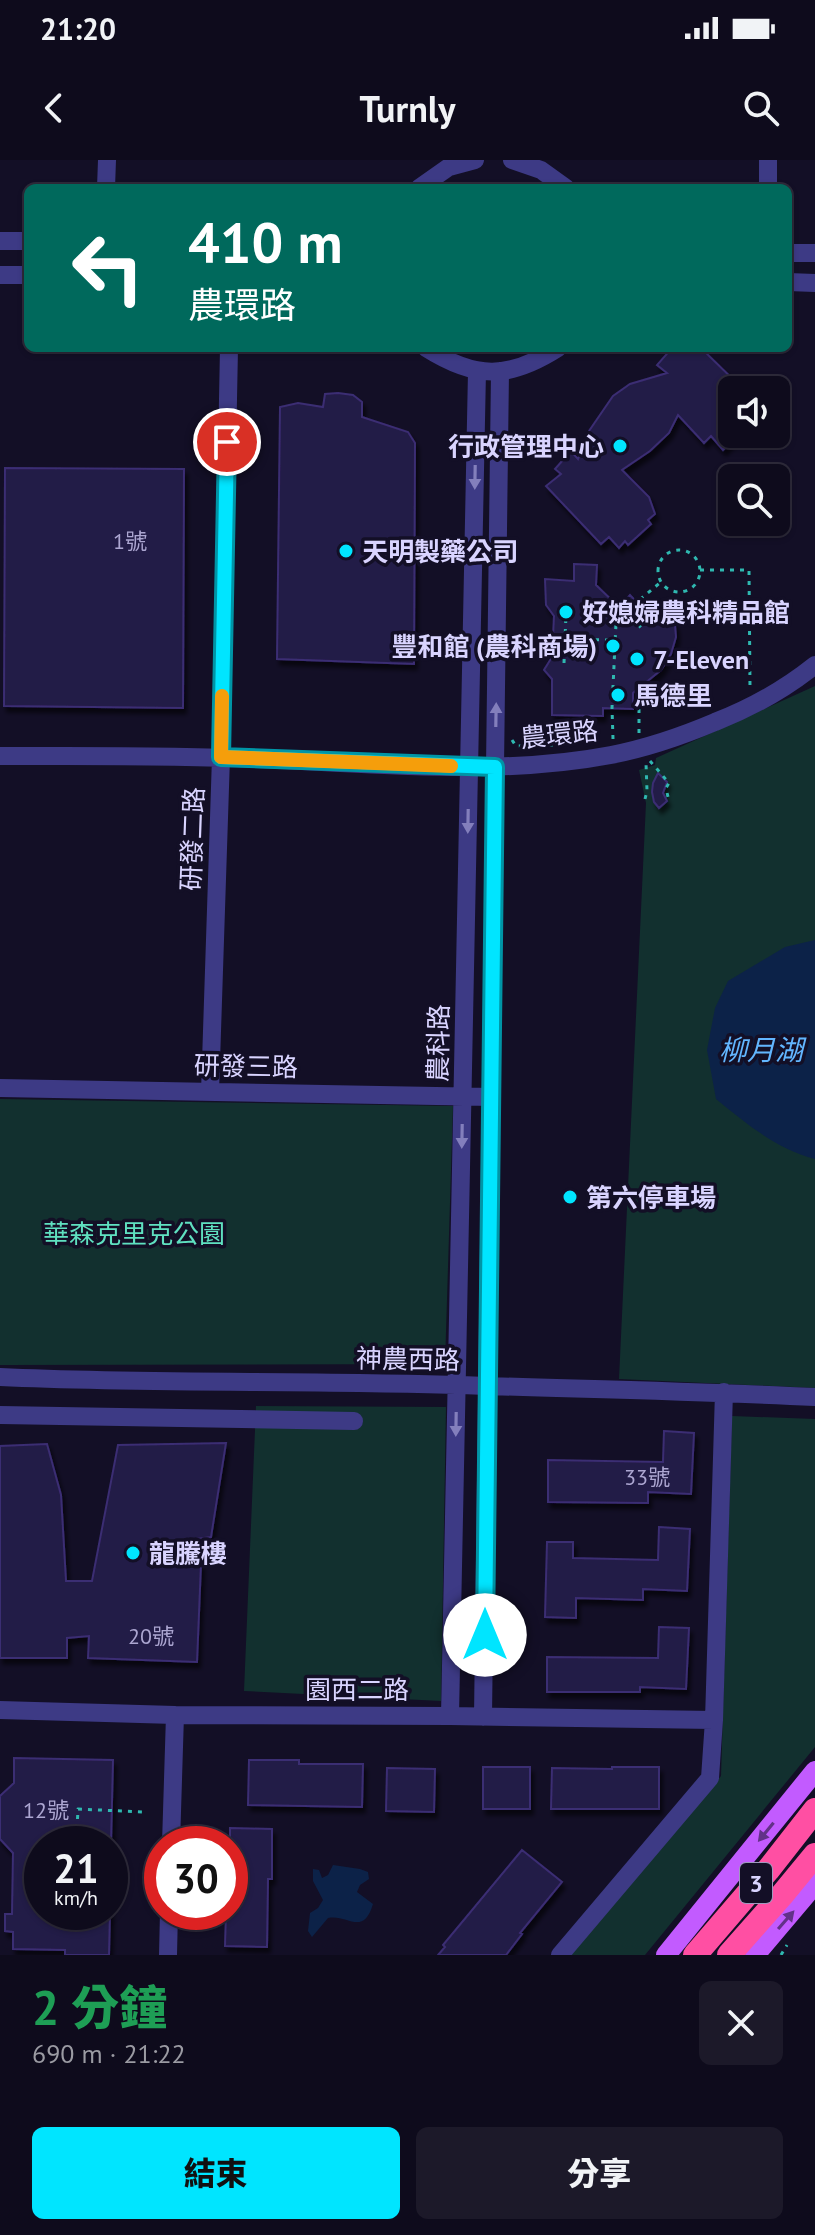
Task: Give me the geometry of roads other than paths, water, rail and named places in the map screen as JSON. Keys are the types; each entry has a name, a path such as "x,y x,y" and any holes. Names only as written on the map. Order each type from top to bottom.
{"highway":[{"name":"3","path":"695,1955 815,1810"},
{"name":"3","path":"729,1955 815,1855"}],"main road":[{"path":"666,1955 815,1771"},
{"path":"755,1955 815,1884"}],"street":[{"path":"106,184 107,160"},
{"path":"425,184 449,167 475,160"},
{"path":"512,160 541,170 560,184"},
{"path":"768,160 768,184"},
{"path":"0,241 24,241"},
{"path":"792,253 815,253"},
{"path":"0,275 24,275"},
{"path":"792,282 815,283"},
{"name":"研發二路","path":"210,1092 221,757 229,352"},
{"path":"432,352 450,363 477,371 500,371 534,363 552,352"},
{"name":"農科路","path":"450,1716 477,371"},
{"name":"農科路","path":"483,1717 500,371"},
{"name":"農環路","path":"0,756 221,757 495,767 612,755 677,737 731,716 769,696 815,665"},
{"name":"研發三路","path":"0,1088 492,1097"},
{"name":"神農西路","path":"0,1377 457,1385 815,1397"},
{"path":"560,1955 710,1778 724,1392"},
{"path":"0,1415 354,1421"},
{"name":"園西二路","path":"0,1710 175,1715 714,1720"},
{"path":"172,1826 175,1715"},
{"path":"168,1955 169,1930"}],"water":[{"name":"柳月湖","path":"815,940 815,1159 775,1142 716,1099 707,1050 715,1008 728,981 785,947"},
{"path":"333,1865 368,1872 369,1879 360,1885 357,1892 373,1904 365,1920 354,1922 328,1918 312,1937 308,1931 310,1913 323,1900 313,1881 313,1869 319,1870 322,1878 328,1875"}],"place":[{"name":"行政管理中心","path":"620,446"},
{"name":"天明製藥公司","path":"346,551"},
{"name":"好媳婦農科精品館","path":"566,612"},
{"name":"豐和館 (農科商場)","path":"613,646"},
{"name":"7-Eleven","path":"637,659"},
{"name":"馬德里","path":"618,695"},
{"name":"第六停車場","path":"570,1197"},
{"name":"龍騰樓","path":"133,1553"}],"park label":[{"name":"華森克里克公園","path":"134,1233"}]}
